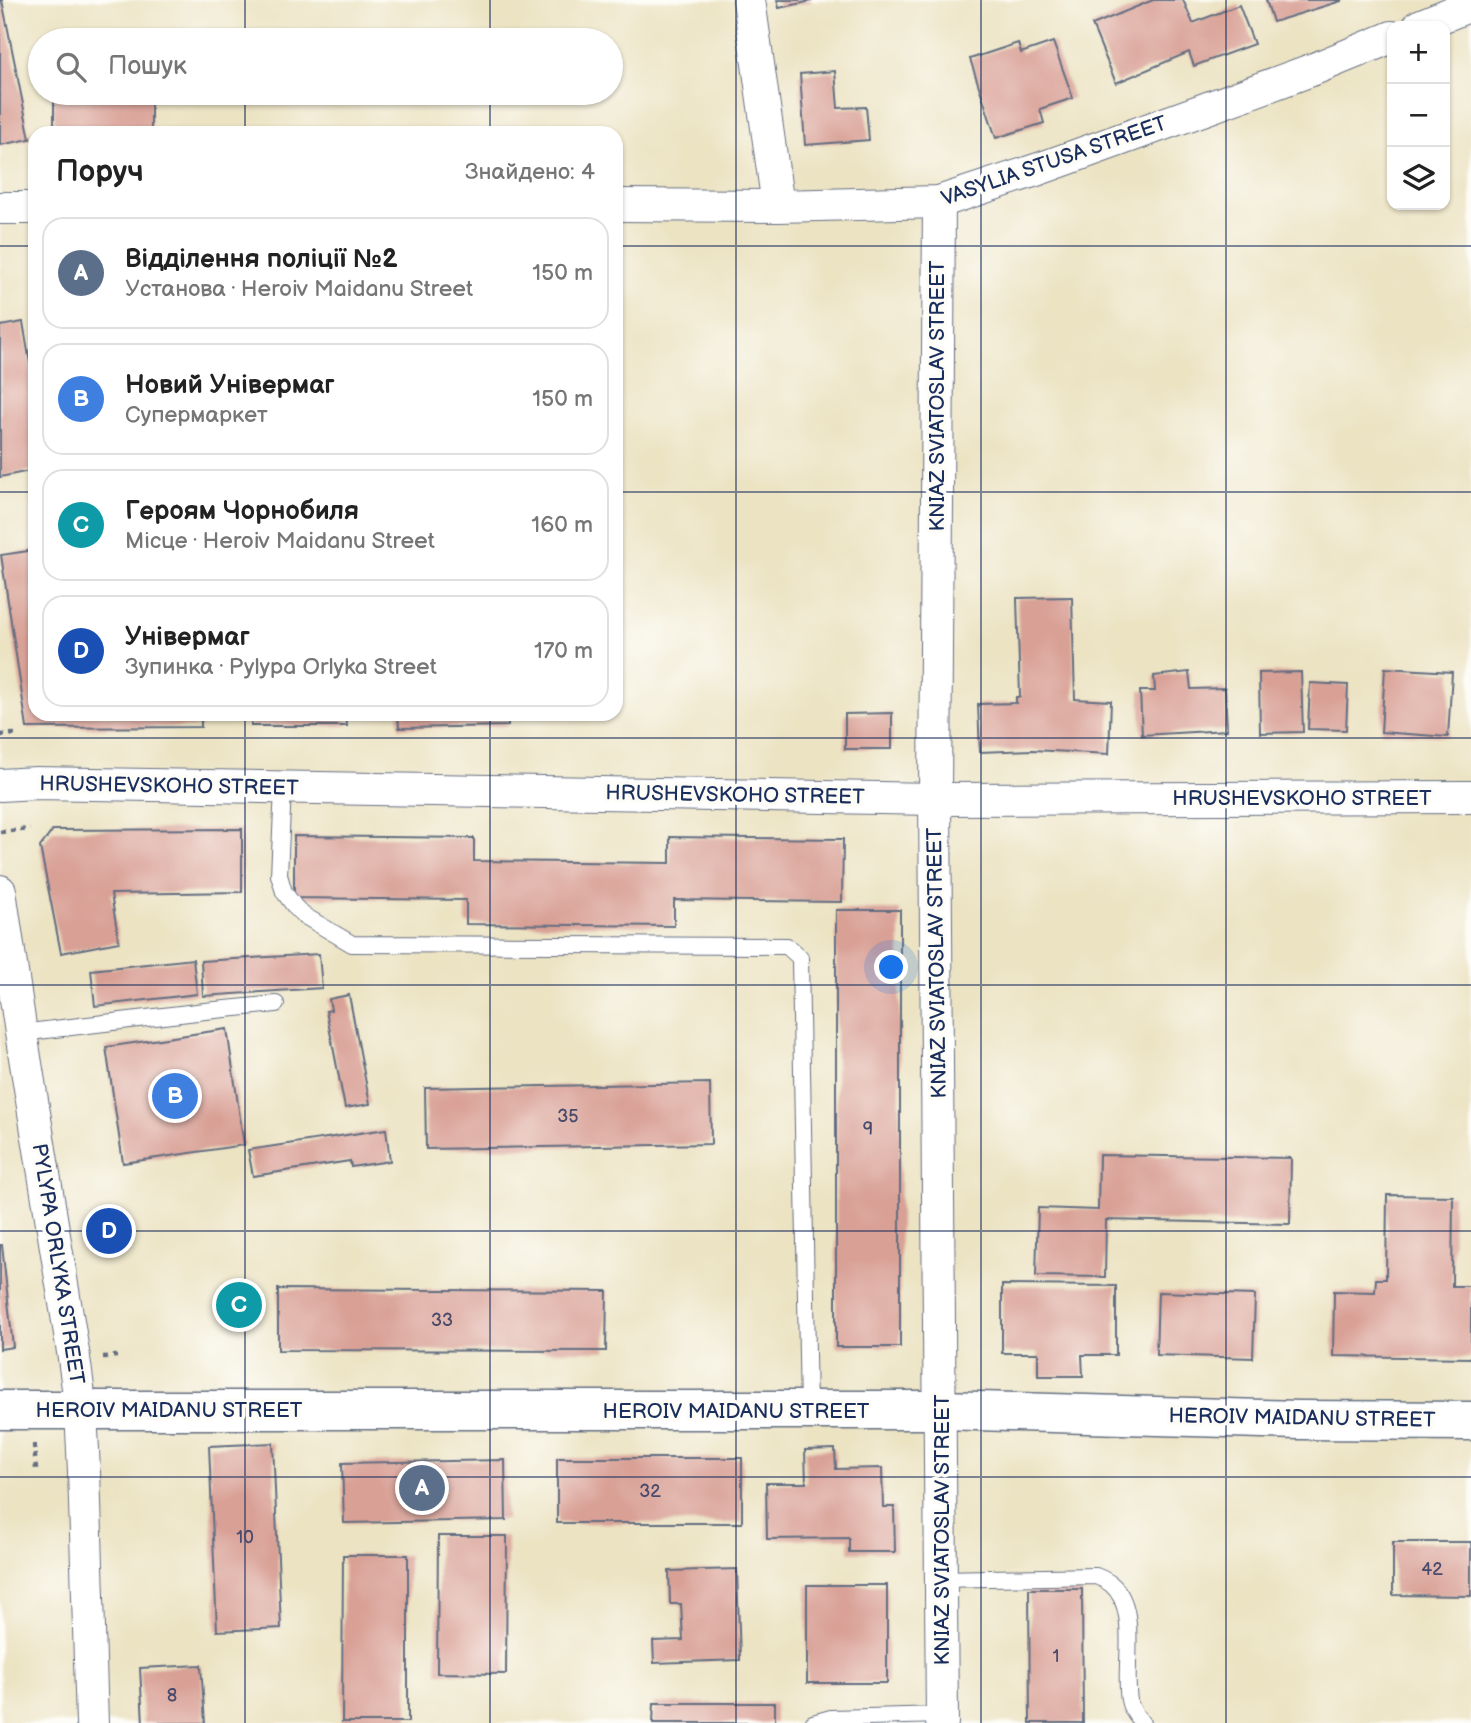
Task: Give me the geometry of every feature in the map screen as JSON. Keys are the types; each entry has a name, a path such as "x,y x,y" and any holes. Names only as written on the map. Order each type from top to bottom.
{"street":[{"path":"749,0 778,206"},
{"path":"1431,21 1471,5"},
{"name":"VASYLIA STUSA STREET","path":"623,205 778,206 939,202 1142,132 1314,69 1387,39"},
{"name":"KNIAZ SVIATOSLAV STREET","path":"939,202 936,799 942,1719"},
{"path":"0,208 28,208"},
{"name":"HRUSHEVSKOHO STREET","path":"0,785 36,783 936,799 1471,797"},
{"name":"PYLYPA ORLYKA STREET","path":"0,891 81,1410 92,1723"},
{"name":"HEROIV MAIDANU STREET","path":"0,1410 941,1410 1300,1420 1471,1420"}],"lane":[{"path":"283,788 279,875 284,892 303,915 352,944 786,946 800,958 808,1411"},
{"path":"21,1033 276,1004"},
{"path":"942,1579 1096,1576 1111,1584 1126,1610 1129,1701 1142,1723"},
{"path":"813,1723 831,1718 942,1719"}],"path":[{"path":"0,734 15,734"},
{"path":"0,832 30,829"}],"building":[{"path":"0,0 2,0 28,139 0,145"},
{"path":"777,0 812,0 812,1 779,8"},
{"path":"1153,0 1183,0 1193,23 1239,5 1254,44 1194,66 1189,52 1116,83 1092,25"},
{"path":"1266,0 1341,0 1341,1 1273,22"},
{"path":"1053,42 1073,98 1040,109 1044,123 996,138 970,59 1018,43 1021,53"},
{"path":"835,71 838,108 866,107 869,140 805,145 800,74"},
{"path":"54,105 151,105 151,126 54,126"},
{"path":"23,322 28,351 28,471 0,477 0,326"},
{"path":"28,551 28,721 201,721 201,727 27,728 1,555"},
{"path":"1072,597 1075,699 1111,701 1109,754 1032,750 980,752 978,704 1016,703 1016,697 1020,697 1017,598"},
{"path":"1385,668 1452,672 1448,737 1381,732"},
{"path":"1189,672 1191,689 1225,688 1227,730 1142,735 1140,691 1155,691 1154,676"},
{"path":"1301,672 1303,732 1260,733 1259,673"},
{"path":"1310,683 1348,685 1346,730 1308,729"},
{"path":"892,713 892,749 845,749 845,714"},
{"path":"251,721 347,721 347,726 251,726"},
{"path":"398,721 508,721 508,726 399,728"},
{"path":"242,829 242,892 111,894 119,942 61,953 40,847 53,830"},
{"path":"294,836 474,838 474,861 670,863 670,837 843,839 842,902 674,900 674,926 466,924 466,900 294,898"},
{"path":"836,910 900,910 900,1347 836,1347"},
{"path":"319,954 322,988 203,996 201,961"},
{"path":"193,959 197,994 95,1006 91,970"},
{"path":"349,995 370,1104 345,1108 326,1011 331,1010 329,999"},
{"path":"227,1029 244,1145 123,1163 106,1047"},
{"path":"710,1083 711,1144 426,1149 425,1088"},
{"path":"386,1129 390,1161 351,1167 350,1161 253,1176 248,1150"},
{"path":"1099,1155 1291,1158 1290,1224 1106,1220 1105,1277 1036,1276 1038,1208 1098,1210"},
{"path":"1387,1195 1453,1196 1452,1286 1471,1286 1471,1358 1333,1356 1334,1291 1375,1292 1376,1279 1386,1279"},
{"path":"0,1245 13,1347 0,1349"},
{"path":"1002,1285 1116,1286 1116,1355 1082,1355 1083,1376 1038,1376 1038,1353 1002,1353"},
{"path":"278,1289 607,1291 606,1351 278,1350"},
{"path":"1158,1292 1255,1295 1253,1358 1156,1355"},
{"path":"273,1443 281,1628 217,1631 209,1446"},
{"path":"835,1449 836,1469 882,1468 883,1507 894,1507 895,1552 849,1552 849,1538 767,1539 766,1483 806,1483 805,1450"},
{"path":"557,1458 742,1458 742,1523 557,1523"},
{"path":"505,1460 506,1520 344,1523 342,1463"},
{"path":"438,1536 507,1536 506,1674 437,1673"},
{"path":"1393,1542 1471,1542 1471,1596 1393,1595"},
{"path":"343,1555 408,1555 408,1722 342,1722"},
{"path":"737,1569 740,1660 654,1663 653,1641 683,1640 681,1604 670,1604 669,1571"},
{"path":"807,1585 887,1585 887,1683 807,1683"},
{"path":"1029,1589 1082,1589 1083,1723 1030,1723"},
{"path":"201,1665 205,1723 143,1723 140,1668"},
{"path":"654,1703 775,1703 775,1723 653,1723"}],"place":[{"name":"Новий Універмаг","path":"175,1096"},
{"name":"Універмаг","path":"109,1231"},
{"name":"Героям Чорнобиля","path":"239,1305"},
{"name":"Відділення поліції №2","path":"422,1488"}]}
